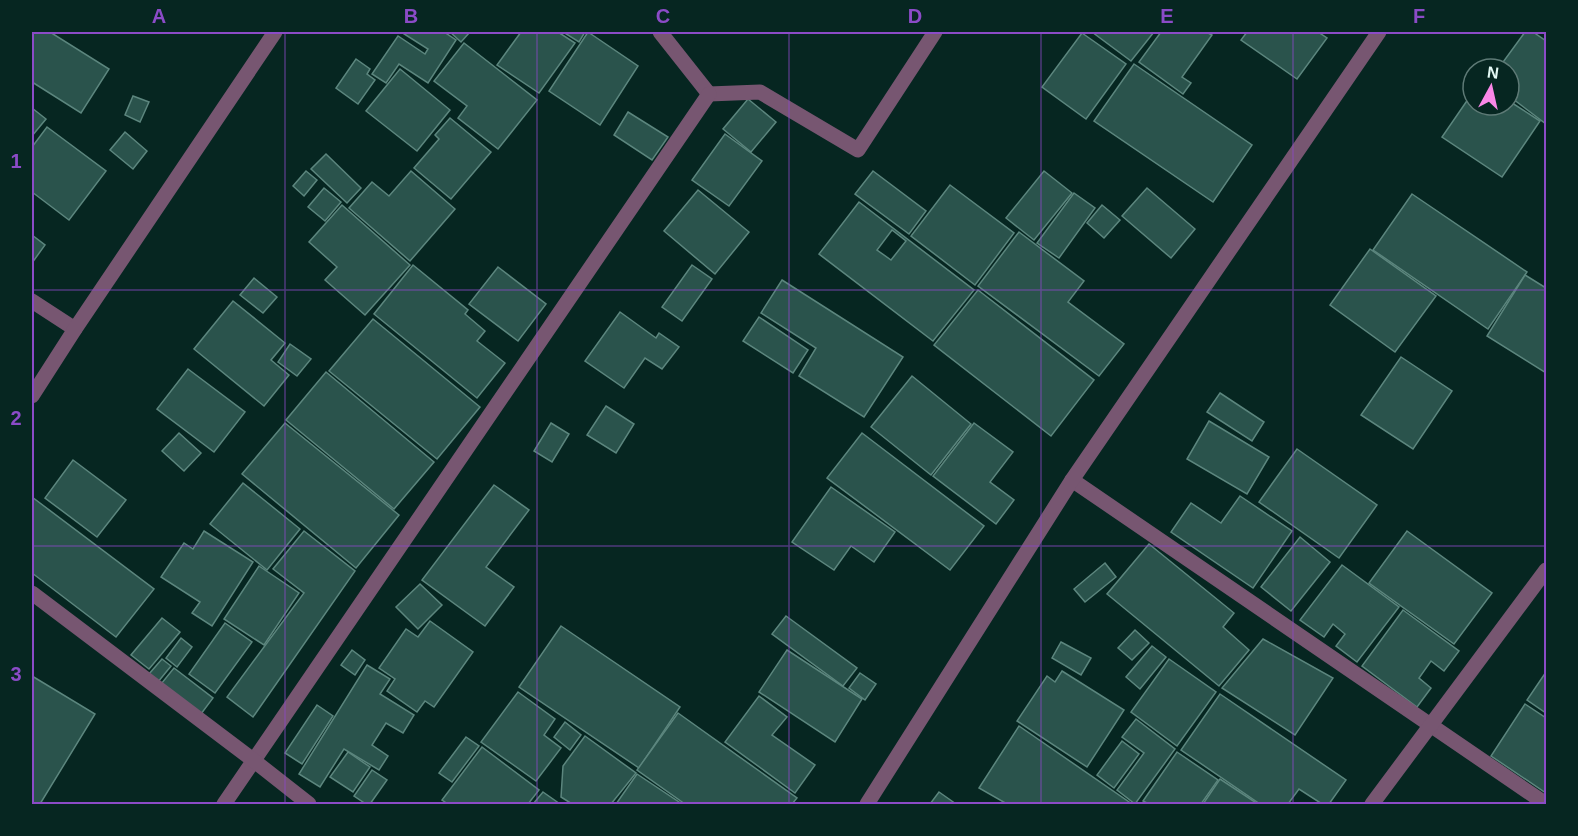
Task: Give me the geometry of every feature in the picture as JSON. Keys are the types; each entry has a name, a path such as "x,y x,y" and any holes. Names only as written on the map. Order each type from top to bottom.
{"street":[{"path":"32,396 275,32"},
{"path":"660,32 709,94"},
{"path":"709,94 760,92 858,150 935,32"},
{"path":"867,804 1072,480 1379,32"},
{"path":"224,804 709,94"},
{"path":"32,300 75,329"},
{"path":"1072,480 1546,804"},
{"path":"1372,804 1546,570"},
{"path":"32,593 309,804"}],"building":[{"path":"32,32 50,32 109,69 81,113 32,82"},
{"path":"401,32 444,32 456,40 428,83 399,64 386,83 372,74 398,36 425,54 428,49"},
{"path":"450,32 470,32 461,42"},
{"path":"521,32 558,32 575,43 539,93 497,65"},
{"path":"563,32 585,32 579,42"},
{"path":"588,32 638,66 600,125 549,91"},
{"path":"1092,32 1154,32 1131,61"},
{"path":"1161,32 1206,32 1212,35 1182,77 1191,83 1183,94 1139,62"},
{"path":"1247,32 1318,32 1327,38 1297,79 1241,40"},
{"path":"1525,32 1533,32 1546,41 1546,124 1521,105 1521,57 1507,57"},
{"path":"1082,33 1126,64 1086,119 1042,87"},
{"path":"464,43 537,100 498,149 458,118 467,106 434,81"},
{"path":"356,59 370,69 367,74 375,80 358,104 336,88"},
{"path":"1134,64 1252,145 1213,202 1094,121"},
{"path":"400,69 450,110 417,151 366,111"},
{"path":"133,96 149,102 140,122 125,115"},
{"path":"748,99 776,122 751,152 723,129"},
{"path":"32,108 46,119 32,136"},
{"path":"1461,109 1461,117 1521,117 1521,109 1540,121 1502,177 1442,137"},
{"path":"628,112 668,137 652,160 614,135"},
{"path":"450,118 491,152 451,199 414,168 439,139 435,135"},
{"path":"47,127 106,171 69,220 32,192 32,147"},
{"path":"125,132 147,151 133,169 110,150"},
{"path":"725,134 762,161 729,206 692,180"},
{"path":"326,154 361,188 347,203 311,169"},
{"path":"306,171 317,180 304,196 293,186"},
{"path":"411,171 455,209 410,261 349,208 372,182 389,196"},
{"path":"873,171 926,211 909,234 855,194"},
{"path":"1044,171 1072,193 1034,240 1006,218"},
{"path":"950,185 1014,233 975,285 911,236"},
{"path":"324,188 341,202 325,221 308,207"},
{"path":"1147,188 1195,229 1171,258 1122,216"},
{"path":"698,190 749,232 715,274 664,231"},
{"path":"1074,193 1095,208 1059,258 1037,243"},
{"path":"1412,194 1527,272 1488,329 1373,250"},
{"path":"859,202 974,290 933,341 819,254","holes":["892,230 906,241 891,260 877,250"]},
{"path":"342,205 410,265 365,315 325,280 337,267 309,242"},
{"path":"1102,205 1120,220 1104,238 1087,223"},
{"path":"1019,232 1084,281 1068,302 1124,344 1099,376 978,286"},
{"path":"32,235 45,245 32,263"},
{"path":"1370,249 1436,296 1395,352 1330,305"},
{"path":"413,265 468,310 465,314 485,331 477,341 505,363 477,398 374,314"},
{"path":"692,265 712,279 682,321 662,307"},
{"path":"498,267 546,304 518,341 469,304"},
{"path":"1525,275 1546,288 1546,373 1487,336"},
{"path":"254,278 277,297 263,313 240,295"},
{"path":"782,280 903,357 864,417 799,376 816,348 761,313"},
{"path":"978,290 1094,380 1051,436 934,345"},
{"path":"233,301 285,343 271,360 289,375 264,406 194,349"},
{"path":"620,312 656,338 659,333 679,347 662,369 645,358 624,388 585,361"},
{"path":"759,317 808,350 793,373 743,341"},
{"path":"373,319 480,407 437,459 329,371"},
{"path":"290,344 311,359 297,376 278,362"},
{"path":"1401,357 1452,391 1413,449 1361,415"},
{"path":"188,369 245,412 214,452 157,409"},
{"path":"326,372 434,462 394,509 286,420"},
{"path":"912,376 971,424 931,475 871,427"},
{"path":"1220,393 1264,422 1252,441 1207,412"},
{"path":"606,406 634,424 616,453 587,435"},
{"path":"1209,421 1269,457 1247,494 1187,459"},
{"path":"285,423 399,515 356,568 242,474"},
{"path":"551,423 569,434 552,462 534,451"},
{"path":"974,423 1013,452 990,482 1014,500 996,524 933,476"},
{"path":"179,433 201,453 184,471 162,451"},
{"path":"862,433 984,526 950,570 827,478"},
{"path":"1297,449 1377,505 1339,558 1259,502"},
{"path":"73,460 126,500 97,537 45,498"},
{"path":"243,483 300,529 267,570 210,524"},
{"path":"494,485 529,510 486,567 514,587 485,626 422,580"},
{"path":"831,487 895,532 874,562 851,546 834,570 792,542"},
{"path":"1240,496 1292,531 1253,588 1171,532 1191,503 1221,523"},
{"path":"32,497 154,589 116,637 32,573"},
{"path":"204,531 253,562 212,626 192,613 200,602 161,577 184,543 193,549"},
{"path":"304,531 355,571 253,717 227,697 304,593 273,569"},
{"path":"1407,531 1492,593 1454,644 1369,583"},
{"path":"1300,537 1330,562 1291,611 1261,587"},
{"path":"1149,544 1234,613 1223,627 1249,650 1219,686 1107,594"},
{"path":"1105,563 1116,577 1085,602 1074,589"},
{"path":"1342,565 1399,607 1357,662 1336,646 1345,634 1333,624 1324,637 1300,620"},
{"path":"259,566 299,593 264,645 224,619"},
{"path":"420,584 442,605 418,629 396,607"},
{"path":"1403,610 1459,651 1444,671 1431,661 1419,678 1431,688 1417,707 1362,666"},
{"path":"786,616 857,668 843,686 772,634"},
{"path":"162,618 180,632 149,669 131,655"},
{"path":"430,621 473,652 434,707 425,701 417,712 387,691 395,679 379,668 406,629 418,637"},
{"path":"225,623 252,642 215,693 189,674"},
{"path":"561,626 680,707 639,768 519,687"},
{"path":"1135,630 1149,643 1132,660 1118,648"},
{"path":"181,638 192,647 177,667 166,658"},
{"path":"1263,639 1333,678 1295,735 1222,688"},
{"path":"1061,642 1091,658 1081,675 1052,658"},
{"path":"1152,646 1166,657 1140,689 1126,677"},
{"path":"352,650 365,660 355,675 341,665"},
{"path":"787,650 862,699 835,742 759,692"},
{"path":"162,659 171,666 158,682 149,674"},
{"path":"1169,659 1216,692 1177,746 1131,712"},
{"path":"367,665 390,679 380,694 414,715 403,733 386,723 372,745 388,756 379,770 344,749 320,787 299,774"},
{"path":"174,668 213,698 201,714 161,684"},
{"path":"1062,671 1124,710 1087,767 1017,721 1047,676 1055,682"},
{"path":"1546,672 1546,713 1527,700"},
{"path":"860,673 876,684 865,700 849,688"},
{"path":"32,676 95,714 40,804 32,804"},
{"path":"518,692 555,719 544,735 561,748 536,781 481,742"},
{"path":"1220,694 1346,780 1329,804 1322,804 1299,789 1288,804 1260,804 1181,750"},
{"path":"759,696 787,717 772,735 815,765 795,793 725,742"},
{"path":"1525,704 1546,718 1546,793 1491,756"},
{"path":"317,705 333,716 302,764 285,753"},
{"path":"678,713 797,798 792,804 685,804 637,770"},
{"path":"1136,719 1175,749 1135,804 1117,790 1144,753 1122,737"},
{"path":"565,722 581,735 570,750 554,737"},
{"path":"1019,726 1132,804 1007,804 979,788"},
{"path":"585,736 636,773 611,804 572,804 561,797 563,766"},
{"path":"466,737 479,746 452,782 439,773"},
{"path":"1122,741 1139,754 1114,788 1097,775"},
{"path":"482,747 539,790 528,804 448,804 442,800"},
{"path":"348,752 370,767 353,792 330,777"},
{"path":"1177,752 1218,780 1201,804 1149,804 1143,801"},
{"path":"372,770 387,780 370,804 366,804 354,796"},
{"path":"637,774 682,804 616,804"},
{"path":"1220,779 1258,804 1203,804"},
{"path":"543,792 560,804 533,804"},
{"path":"939,792 956,804 930,804"}]}
